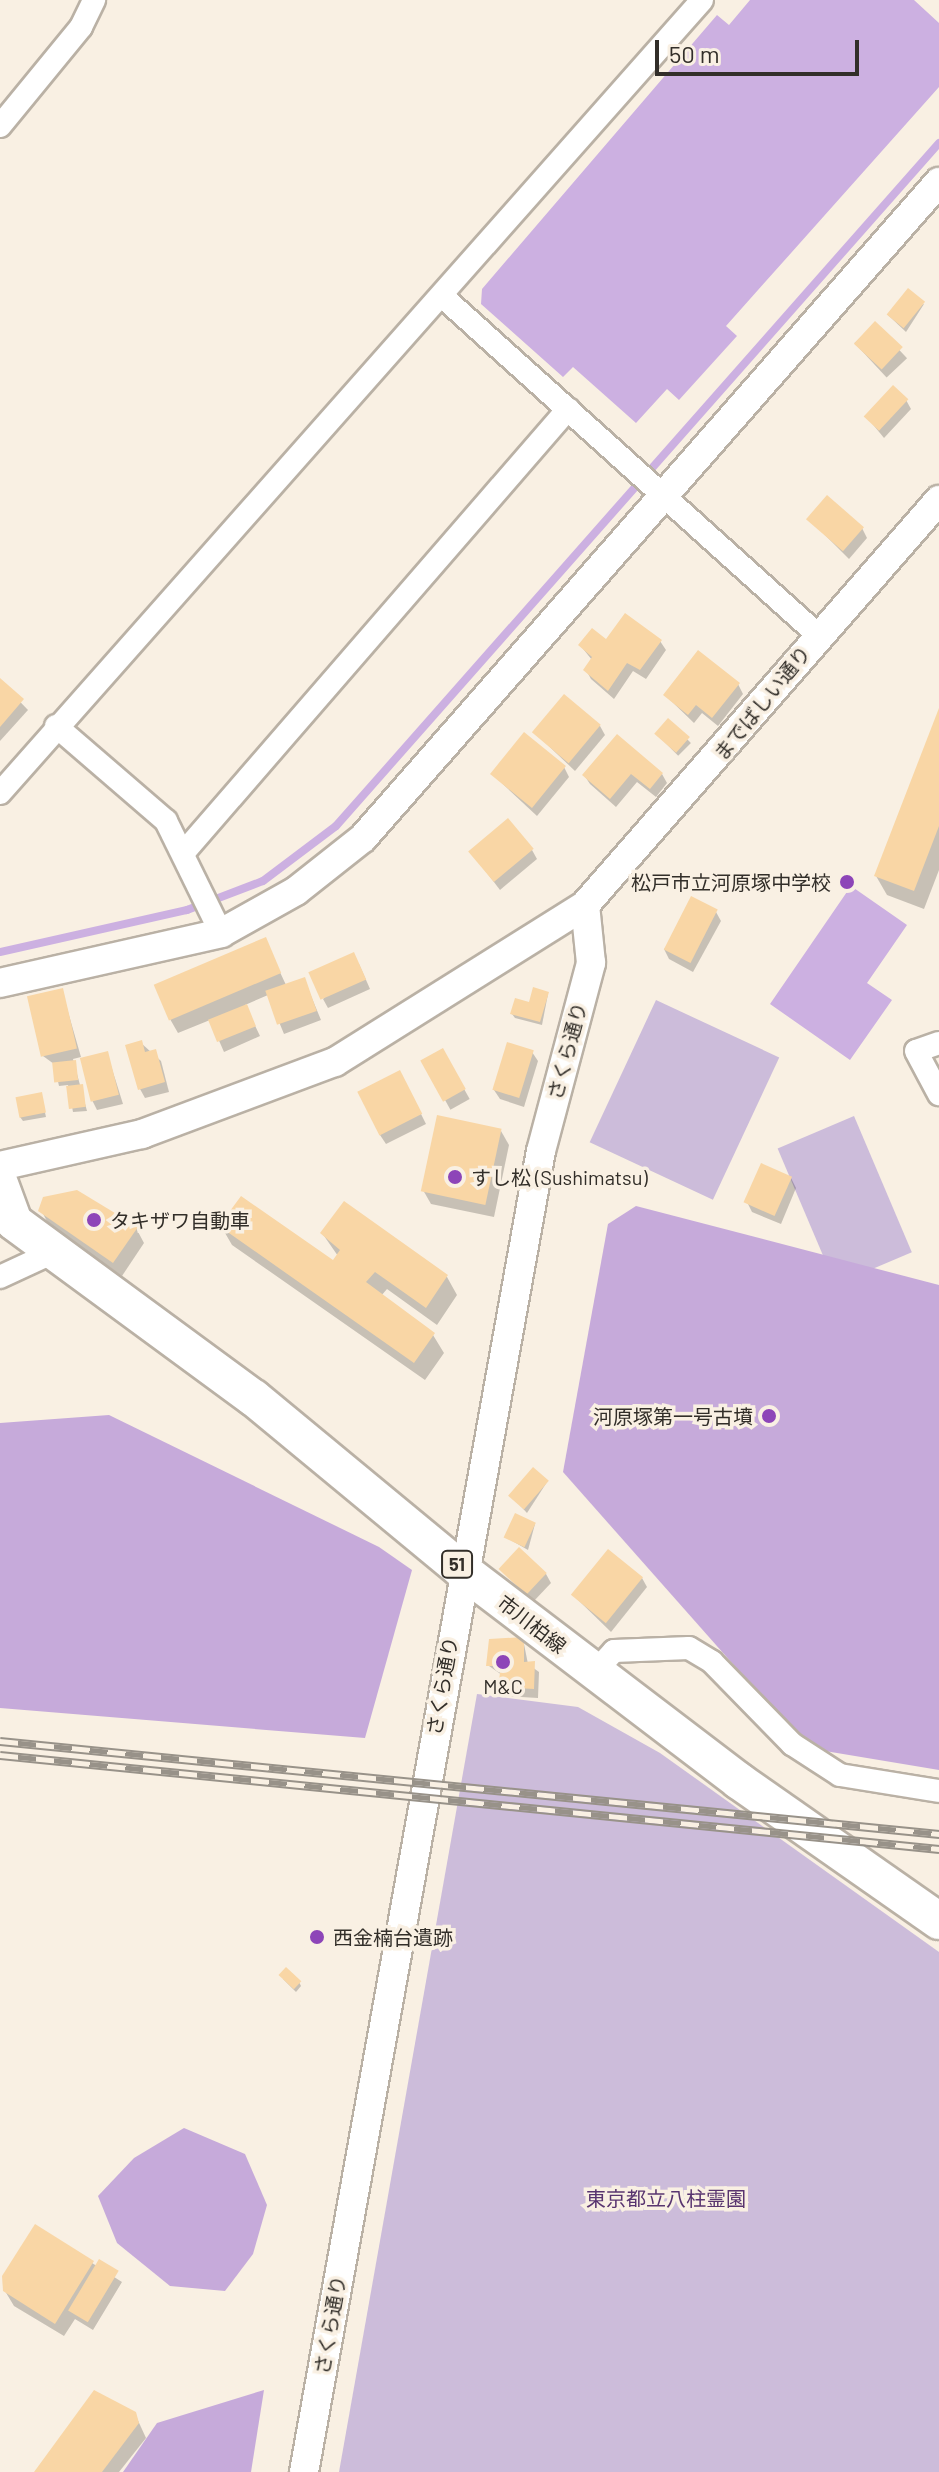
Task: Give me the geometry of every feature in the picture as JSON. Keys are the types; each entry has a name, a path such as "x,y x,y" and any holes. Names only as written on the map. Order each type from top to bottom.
{"main road":[{"name":"市川柏線","path":"0,1184 14,1222 254,1398 462,1570 595,1672 939,1921"}],"street":[{"path":"0,126 81,27 94,0"},
{"path":"0,793 56,726 443,297 702,0"},
{"path":"0,983 218,924 296,891 363,838 655,492 939,182"},
{"path":"443,297 655,492 818,635"},
{"path":"185,851 568,409"},
{"name":"までばしい通り","path":"0,1166 142,1134 335,1062 585,905 939,500"},
{"path":"56,726 166,821 185,851 218,924"},
{"name":"さくら通り","path":"304,2472 462,1570 541,1151 591,963 585,905"},
{"path":"939,1043 916,1051 939,1094"},
{"path":"0,1277 56,1251"},
{"path":"595,1672 614,1651 689,1648 792,1744 840,1775 939,1791"}],"green space":[{"path":"656,1000 779,1057 713,1200 590,1142"},
{"path":"854,1116 912,1252 835,1285 778,1148"},
{"name":"東京都立八柱霊園","path":"477,1694 578,1707 660,1753 939,1952 939,2472 339,2472"}],"shaded area":[{"path":"750,0 914,0 939,23 939,87 726,326 737,336 679,400 667,389 636,423 573,367 563,377 481,304 482,289 717,15 729,25"},
{"path":"851,886 907,925 867,983 892,1000 850,1060 770,1004"},
{"path":"636,1206 939,1285 939,1770 807,1748 563,1472 608,1224"},
{"path":"109,1415 379,1547 412,1570 365,1738 0,1708 0,1423"},
{"path":"184,2128 245,2154 267,2205 253,2254 225,2291 170,2286 117,2243 98,2196 134,2158"},
{"path":"264,2390 251,2472 123,2472 157,2423"}],"building":[{"path":"908,288 925,302 904,328 887,314"},
{"path":"875,321 903,347 882,370 854,344"},
{"path":"893,385 908,399 879,431 864,416"},
{"path":"827,495 864,527 843,551 806,519"},
{"path":"625,613 662,640 640,670 627,663 608,691 583,670 592,657 578,645 592,628 606,639"},
{"path":"698,650 740,683 712,718 696,705 688,715 663,695"},
{"path":"0,678 24,699 0,727"},
{"path":"564,694 601,725 569,763 532,732"},
{"path":"939,708 939,826 914,891 874,876"},
{"path":"668,718 690,737 676,753 654,734"},
{"path":"524,732 566,766 532,808 490,774"},
{"path":"617,734 663,773 650,789 631,774 610,799 582,775"},
{"path":"508,818 534,849 494,882 468,851"},
{"path":"691,896 718,910 690,963 664,949"},
{"path":"266,937 281,973 169,1021 154,985"},
{"path":"354,952 366,979 321,1000 308,972"},
{"path":"305,977 317,1011 277,1025 265,991"},
{"path":"533,987 549,992 540,1022 510,1014 515,998 529,1002"},
{"path":"63,988 77,1048 41,1057 27,996"},
{"path":"247,1004 256,1026 217,1042 208,1020"},
{"path":"142,1040 145,1052 156,1049 165,1082 138,1090 125,1045"},
{"path":"507,1042 534,1050 519,1098 492,1090"},
{"path":"443,1048 466,1089 443,1102 420,1061"},
{"path":"108,1051 119,1095 91,1102 80,1058"},
{"path":"76,1060 78,1080 54,1082 52,1063"},
{"path":"400,1070 422,1114 379,1135 357,1092"},
{"path":"83,1084 86,1107 69,1109 66,1086"},
{"path":"42,1092 46,1113 20,1118 15,1097"},
{"path":"437,1115 502,1129 485,1205 421,1191"},
{"path":"761,1163 792,1177 775,1216 744,1202"},
{"path":"77,1190 138,1227 113,1263 38,1211 43,1197"},
{"path":"241,1196 333,1260 340,1250 320,1233 344,1201 448,1275 426,1308 375,1272 366,1282 435,1333 414,1363 219,1226"},
{"path":"533,1467 549,1481 524,1509 508,1496"},
{"path":"515,1513 536,1523 524,1547 504,1537"},
{"path":"519,1547 547,1573 526,1595 499,1569"},
{"path":"608,1549 643,1577 606,1623 571,1595"},
{"path":"524,1637 524,1662 535,1661 534,1689 498,1687 501,1666 486,1666 489,1639"},
{"path":"286,1967 301,1981 294,1989 278,1975"},
{"path":"35,2224 94,2261 55,2324 3,2291 2,2276"},
{"path":"99,2259 119,2271 88,2322 68,2310"},
{"path":"94,2390 136,2412 139,2423 102,2472 34,2472"}],"waterway":[{"path":"0,952 187,910 263,881 336,826 939,143"}],"railway":[{"path":"0,1741 939,1834"},
{"path":"0,1755 939,1849"}],"place":[{"name":"松戸市立河原塚中学校","path":"847,882"},
{"name":"すし松 (Sushimatsu)","path":"455,1177"},
{"name":"タキザワ自動車","path":"94,1220"},
{"name":"河原塚第一号古墳","path":"769,1416"},
{"name":"M&C","path":"503,1662"},
{"name":"西金楠台遺跡","path":"317,1937"}]}
